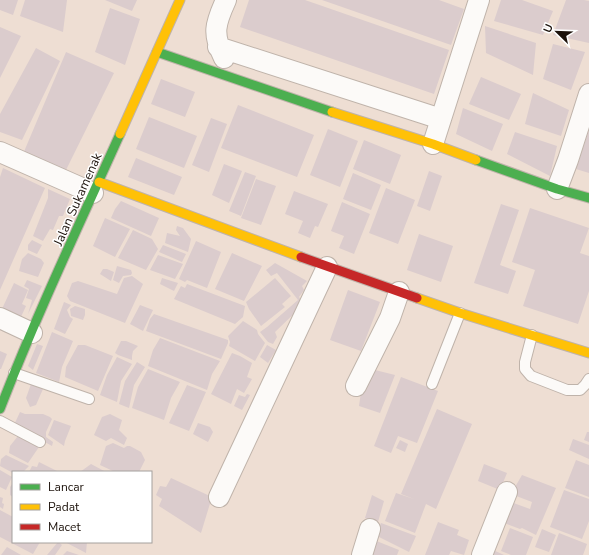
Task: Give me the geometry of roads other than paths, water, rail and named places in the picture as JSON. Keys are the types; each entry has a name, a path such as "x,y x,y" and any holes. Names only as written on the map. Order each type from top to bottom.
{"street":[{"name":"Jalan Sukamenak","path":"0,409 14,373 180,0"},
{"path":"226,0 218,19 216,34 218,47 227,64 238,79"},
{"path":"433,144 479,0"},
{"path":"218,47 441,119"},
{"path":"157,52 304,103 433,144 557,190 589,198"},
{"path":"304,103 310,77"},
{"path":"557,190 589,94"},
{"path":"0,152 96,187 460,313 589,353"},
{"path":"219,497 327,267"},
{"path":"356,386 390,318 399,292"},
{"path":"0,318 32,333"},
{"path":"482,555 507,492"},
{"path":"362,555 370,529"}],"lane":[{"path":"432,384 460,313"},
{"path":"532,335 525,362 525,369 531,376 567,390 574,391 580,390 589,379"},
{"path":"14,373 89,399"},
{"path":"0,420 40,442"}]}
